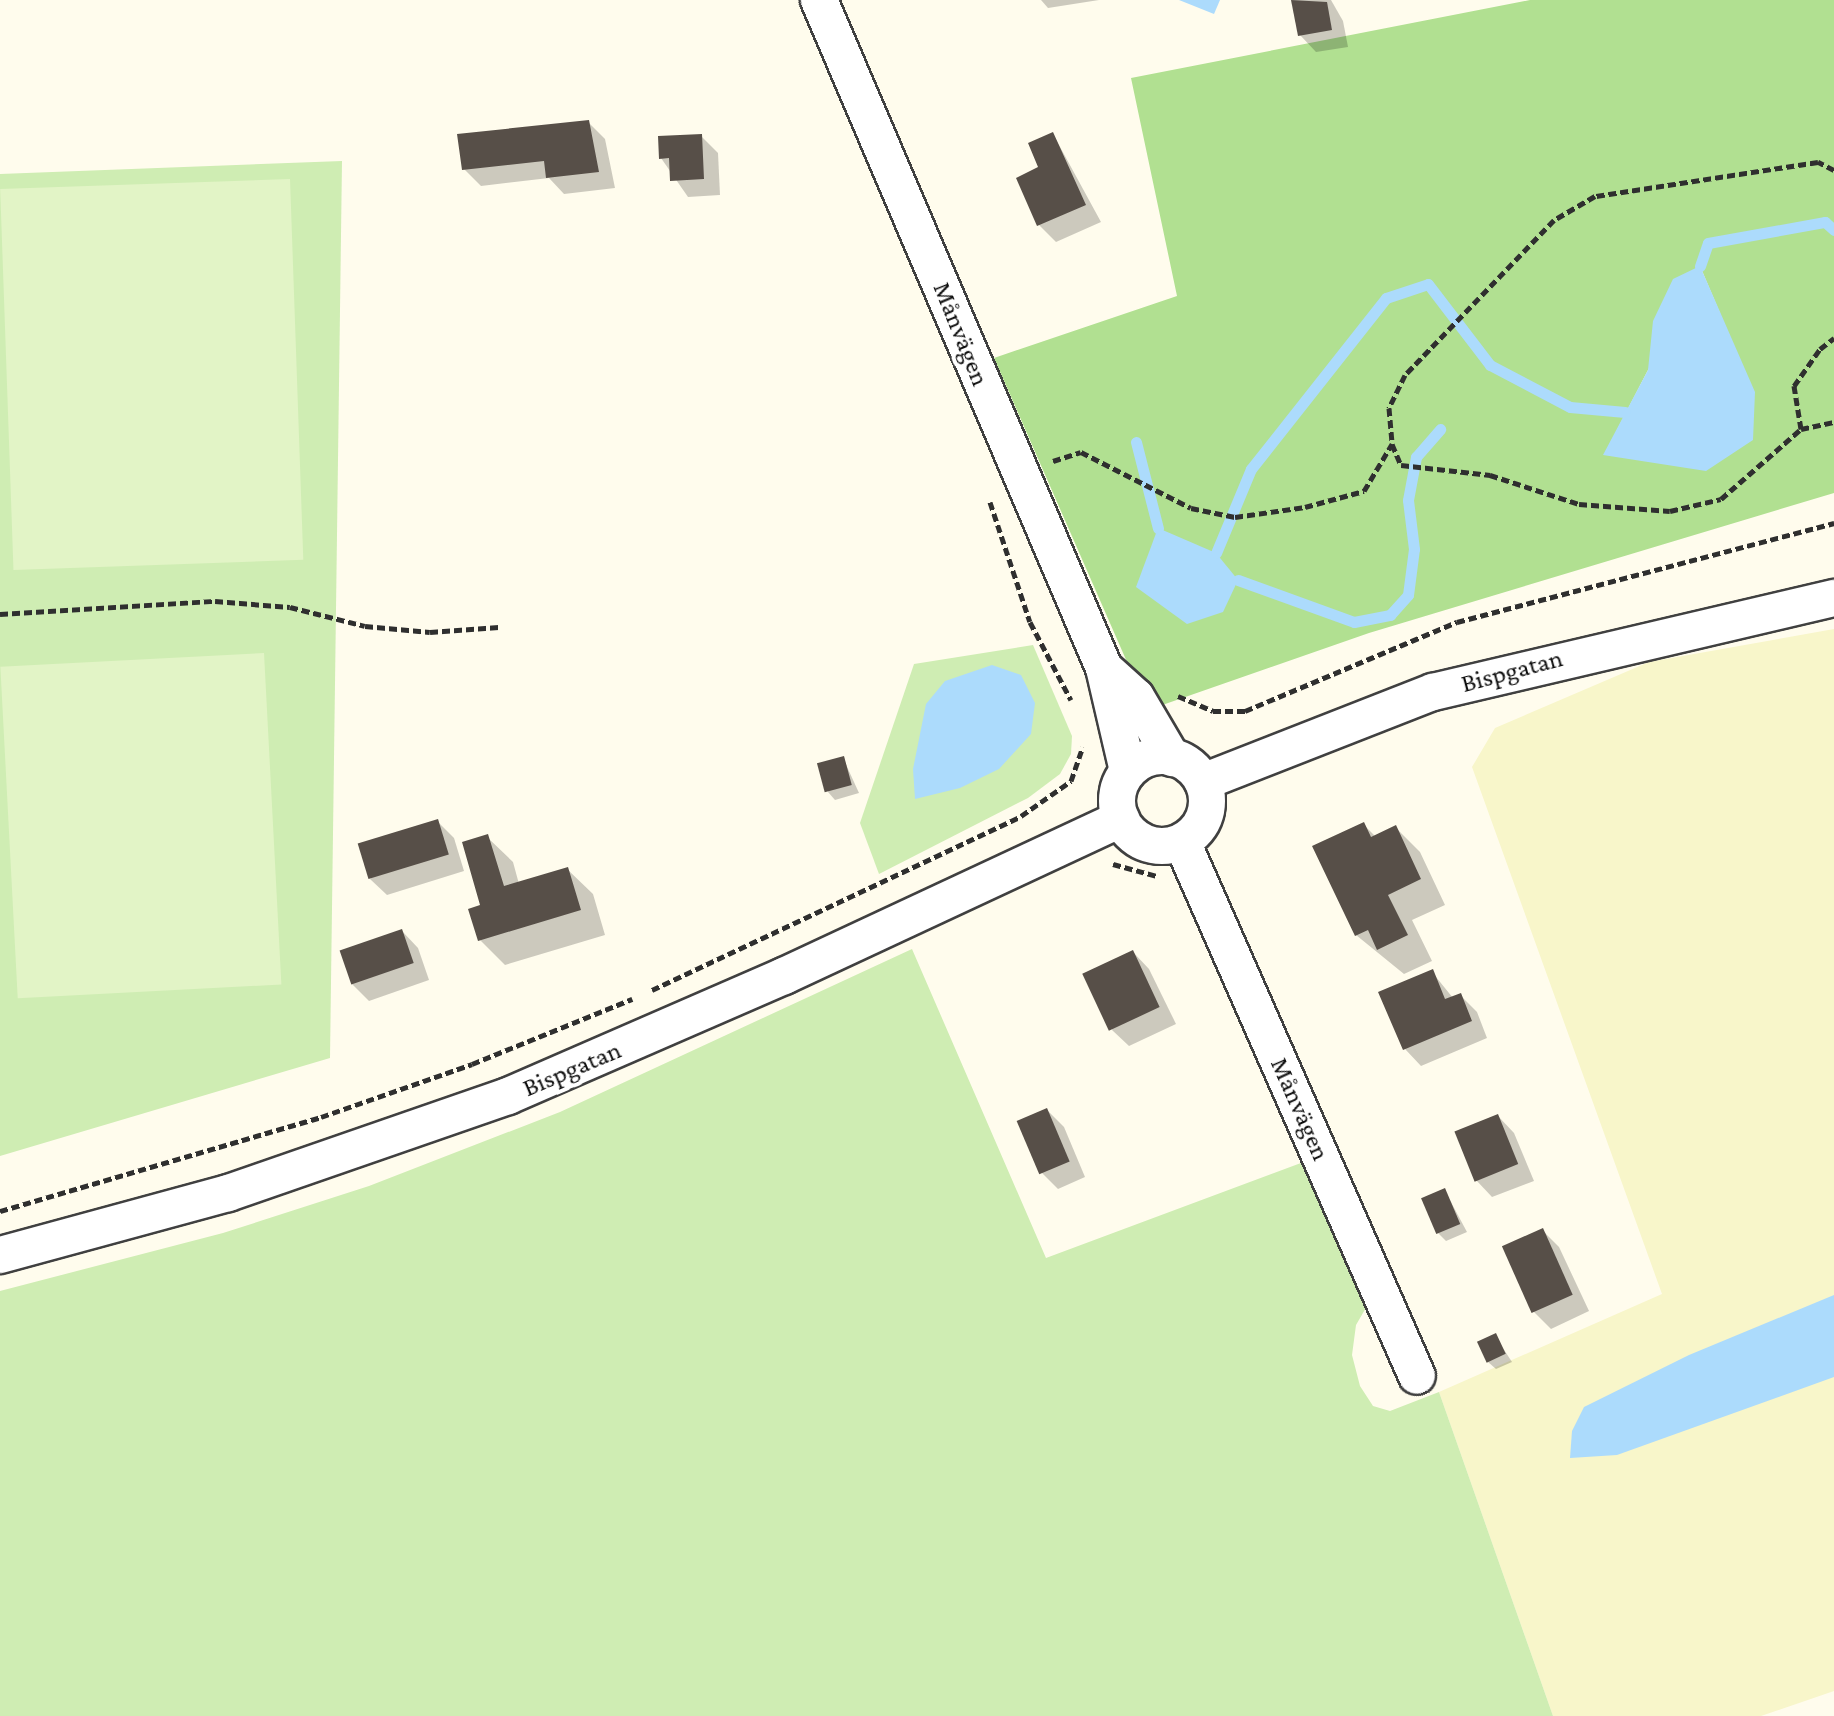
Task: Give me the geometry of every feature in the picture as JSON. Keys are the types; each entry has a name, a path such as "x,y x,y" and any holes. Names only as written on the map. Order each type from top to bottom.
{"street":[{"name":"Månvägen","path":"819,0 1104,668 1123,702 1172,758"},
{"name":"Bispgatan","path":"1203,782 1433,692 1568,656 1834,598"},
{"path":"1123,702 1128,771 1116,803 1121,819 1140,841 1168,846 1182,842 1194,833 1206,809 1203,782 1172,758 1142,761 1128,771"},
{"name":"Bispgatan","path":"0,1255 228,1193 508,1096 784,976 1121,819"},
{"name":"Månvägen","path":"1182,842 1417,1376"}],"path":[{"path":"1834,170 1818,162 1595,196 1554,220 1405,375 1389,408 1392,444 1401,465 1490,475 1579,504 1670,511 1721,499 1801,429 1834,422"},
{"path":"1801,429 1794,386 1820,349 1834,338"},
{"path":"1018,472 1081,452 1191,508 1235,517 1272,512 1364,491 1392,444"},
{"path":"0,1211 321,1117 472,1064 646,993 953,851 1056,796 1080,764 1080,721 1123,702 1160,690 1213,711 1245,711 1457,622 1834,523"},
{"path":"0,614 215,601 290,607 378,627 430,632 499,627"}],"shaded area":[{"path":"1834,629 1834,1691 1761,1716 1553,1716 1439,1392 1662,1294 1472,767 1495,728 1649,662"}],"green space":[{"path":"1530,0 1834,0 1834,493 1369,633 1148,710 994,358 1177,296 1131,78","holes":["1700,266 1722,318 1604,455"]},
{"path":"342,161 330,1058 0,1156 0,174"},
{"path":"290,179 303,560 13,570 0,189"},
{"path":"1033,645 1072,736 1071,754 1060,774 1028,798 879,874 860,823 914,664"},
{"path":"264,653 281,985 18,998 0,667"},
{"path":"912,949 1046,1258 1309,1160 1367,1306 1356,1325 1352,1355 1360,1386 1373,1406 1390,1411 1439,1392 1553,1716 0,1716 0,1291 223,1233 369,1186 560,1112"}],"water":[{"path":"1179,0 1220,0 1214,14"},
{"path":"1700,266 1755,392 1753,440 1706,471 1603,455 1648,370 1653,321 1673,279"},
{"path":"1158,528 1216,553 1238,580 1223,612 1187,624 1136,587"},
{"path":"992,665 1021,675 1035,703 1031,734 999,769 960,788 915,799 913,769 926,704 945,681"},
{"path":"1834,1295 1834,1377 1617,1455 1570,1458 1572,1431 1584,1407 1689,1355"}],"building":[{"path":"1291,0 1327,2 1332,30 1298,36"},
{"path":"589,120 599,172 546,178 544,161 462,170 457,134"},
{"path":"1053,132 1086,205 1037,226 1016,178 1038,167 1028,143"},
{"path":"702,134 704,179 670,181 669,158 659,159 658,136"},
{"path":"844,756 852,785 825,792 817,763"},
{"path":"438,819 449,854 368,879 358,844"},
{"path":"1364,822 1371,837 1396,825 1421,879 1388,895 1408,935 1377,950 1368,930 1355,936 1312,846"},
{"path":"488,834 504,886 568,867 581,910 478,941 468,909 480,905 462,842"},
{"path":"402,929 414,963 351,985 340,950"},
{"path":"1133,950 1160,1007 1109,1031 1082,974"},
{"path":"1433,969 1445,999 1461,993 1472,1021 1403,1050 1378,992"},
{"path":"1047,1108 1070,1161 1039,1174 1017,1121"},
{"path":"1498,1114 1518,1164 1475,1182 1454,1132"},
{"path":"1445,1188 1460,1224 1436,1234 1421,1198"},
{"path":"1543,1228 1573,1295 1532,1313 1502,1246"},
{"path":"1496,1333 1506,1354 1487,1363 1477,1342"}],"waterway":[{"path":"1700,266 1708,243 1825,222 1834,230"},
{"path":"1216,553 1251,469 1386,298 1428,284 1490,365 1570,407 1625,412"},
{"path":"1238,580 1354,622 1390,615 1408,595 1414,549 1408,500 1416,457 1440,429"},
{"path":"1136,442 1158,528"}]}
